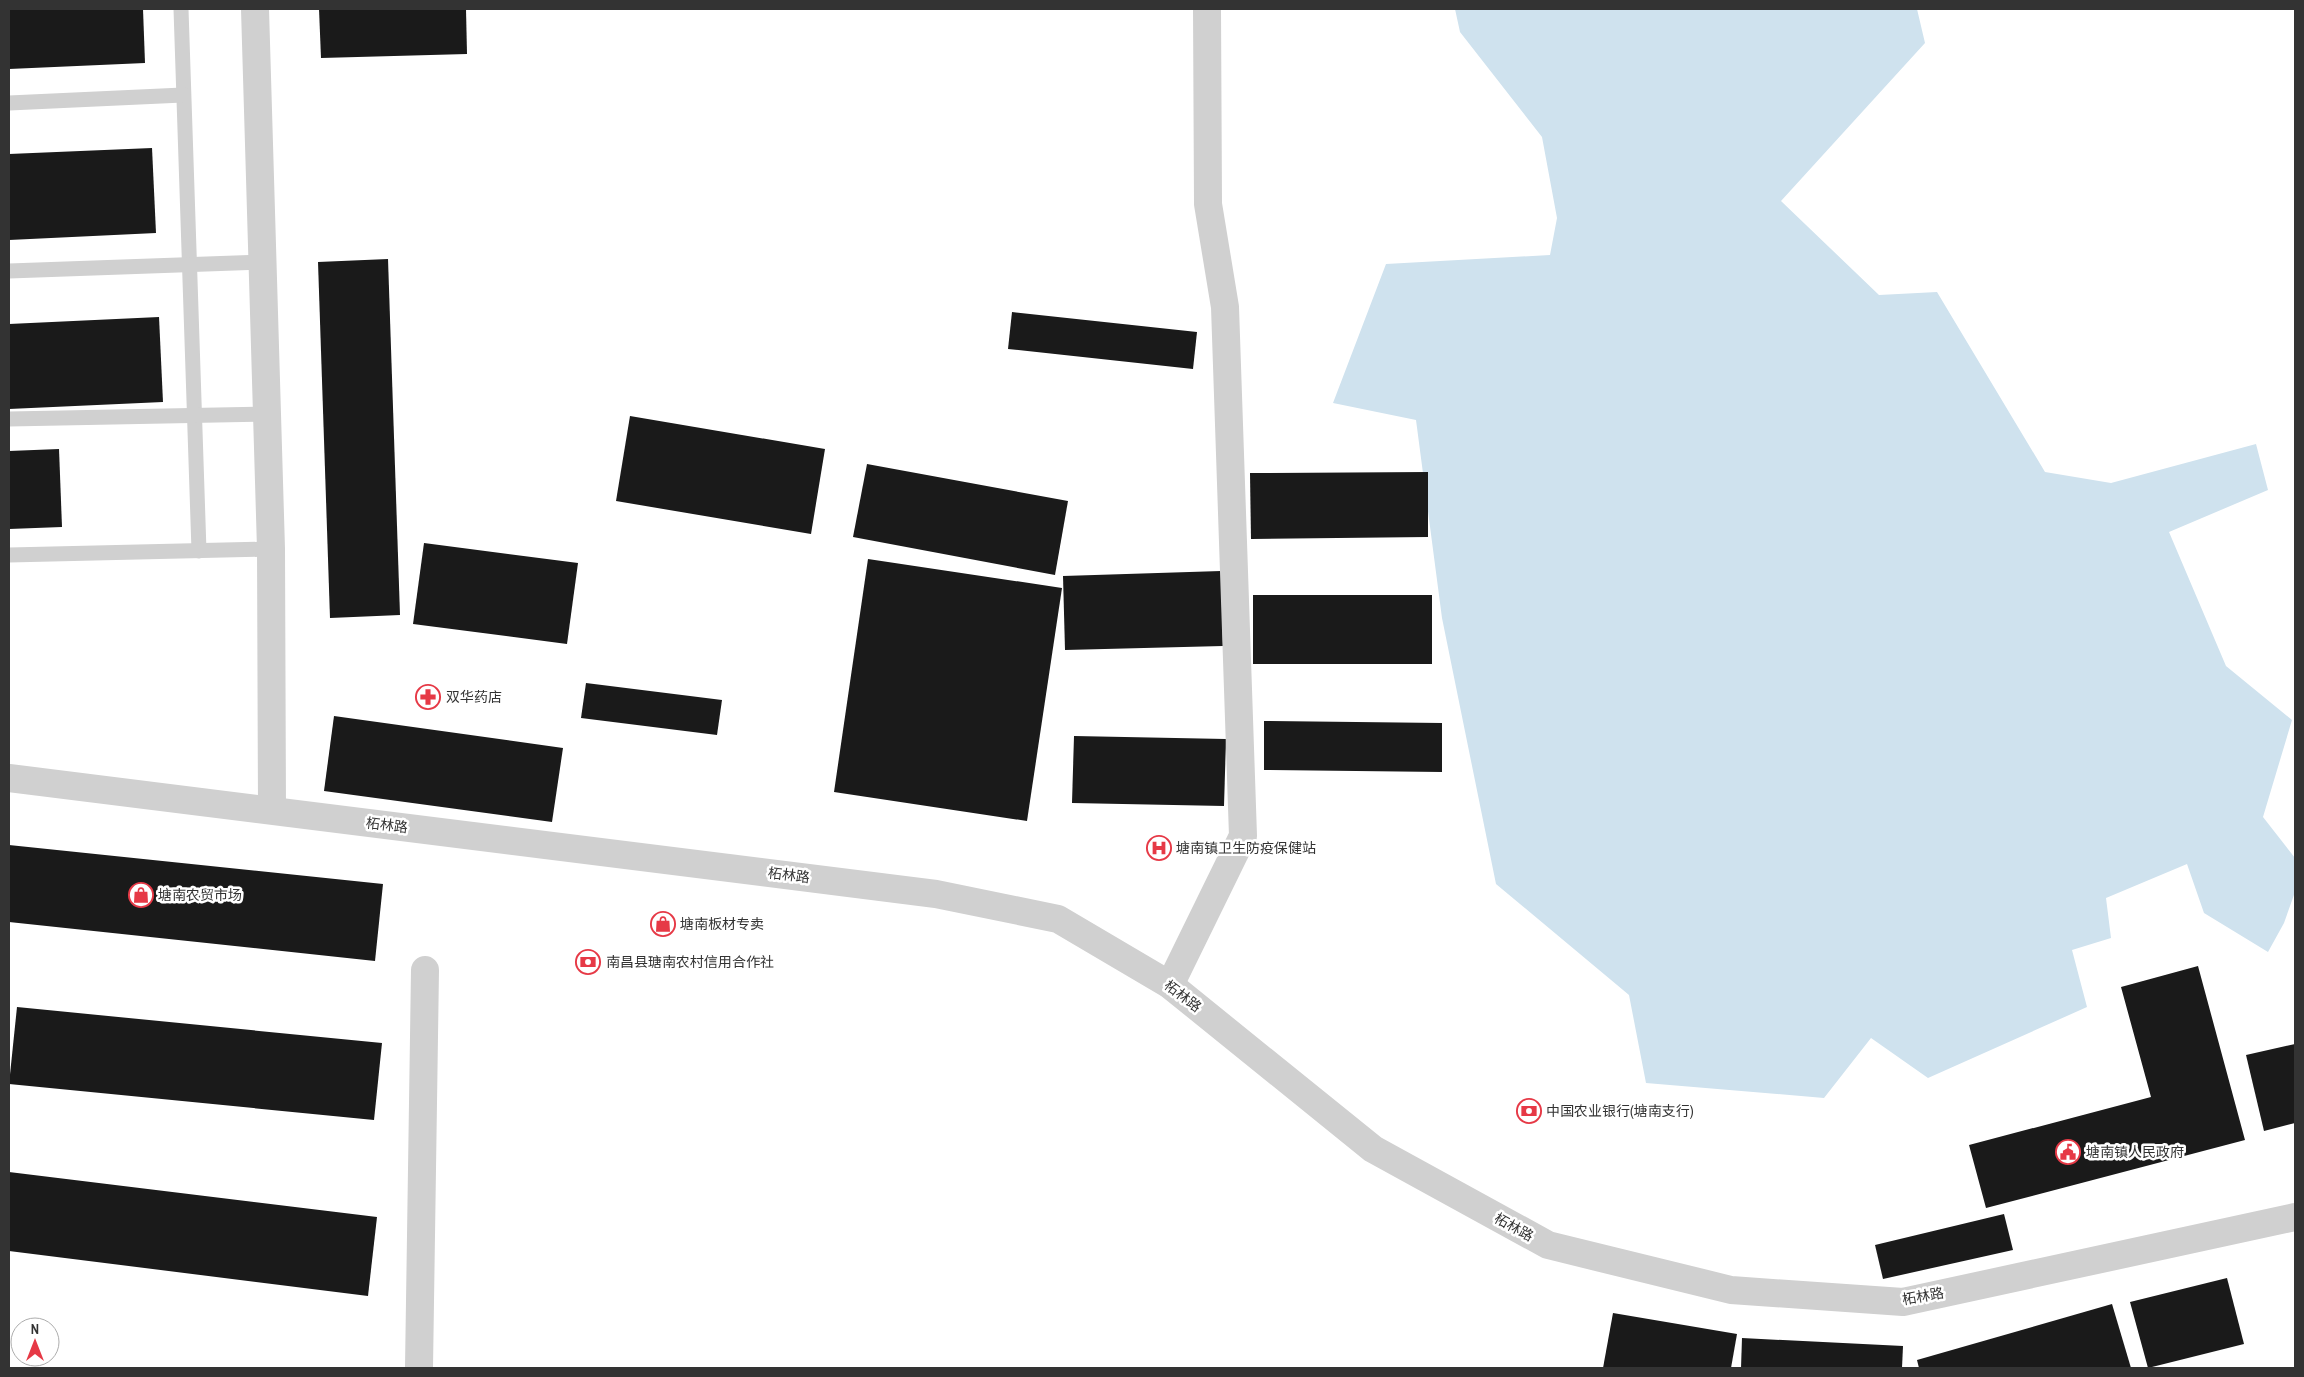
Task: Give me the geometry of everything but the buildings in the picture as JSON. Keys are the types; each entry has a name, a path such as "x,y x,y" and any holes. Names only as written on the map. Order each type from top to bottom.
{"street":[{"path":"255,9 271,549 272,810"},
{"path":"1170,985 1243,836 1226,307 1208,204 1207,9"},
{"name":"柘林路","path":"9,778 936,894 1058,919 1170,985 1373,1150 1548,1245 1731,1290 1903,1302 2295,1217"},
{"path":"419,1368 425,970"}],"lane":[{"path":"181,9 200,551"},
{"path":"9,103 183,95"},
{"path":"9,271 263,262"},
{"path":"9,419 267,414"},
{"path":"9,555 271,549"}],"water":[{"path":"1455,9 1917,9 1925,43 1781,201 1879,295 1937,292 2045,472 2111,483 2256,444 2268,490 2169,532 2226,666 2292,720 2263,817 2295,858 2295,892 2284,923 2268,952 2204,913 2187,864 2106,898 2111,938 2072,950 2087,1007 1928,1078 1871,1038 1824,1098 1646,1083 1629,995 1496,884 1442,618 1416,420 1333,403 1386,264 1550,255 1557,218 1542,137 1460,32"}],"place":[{"name":"双华药店","path":"428,697"},
{"name":"塘南镇卫生防疫保健站","path":"1159,848"},
{"name":"塘南农贸市场","path":"141,895"},
{"name":"塘南板材专卖","path":"663,924"},
{"name":"南昌县瑭南农村信用合作社","path":"588,962"},
{"name":"中国农业银行(塘南支行)","path":"1529,1111"},
{"name":"塘南镇人民政府","path":"2068,1152"}]}
